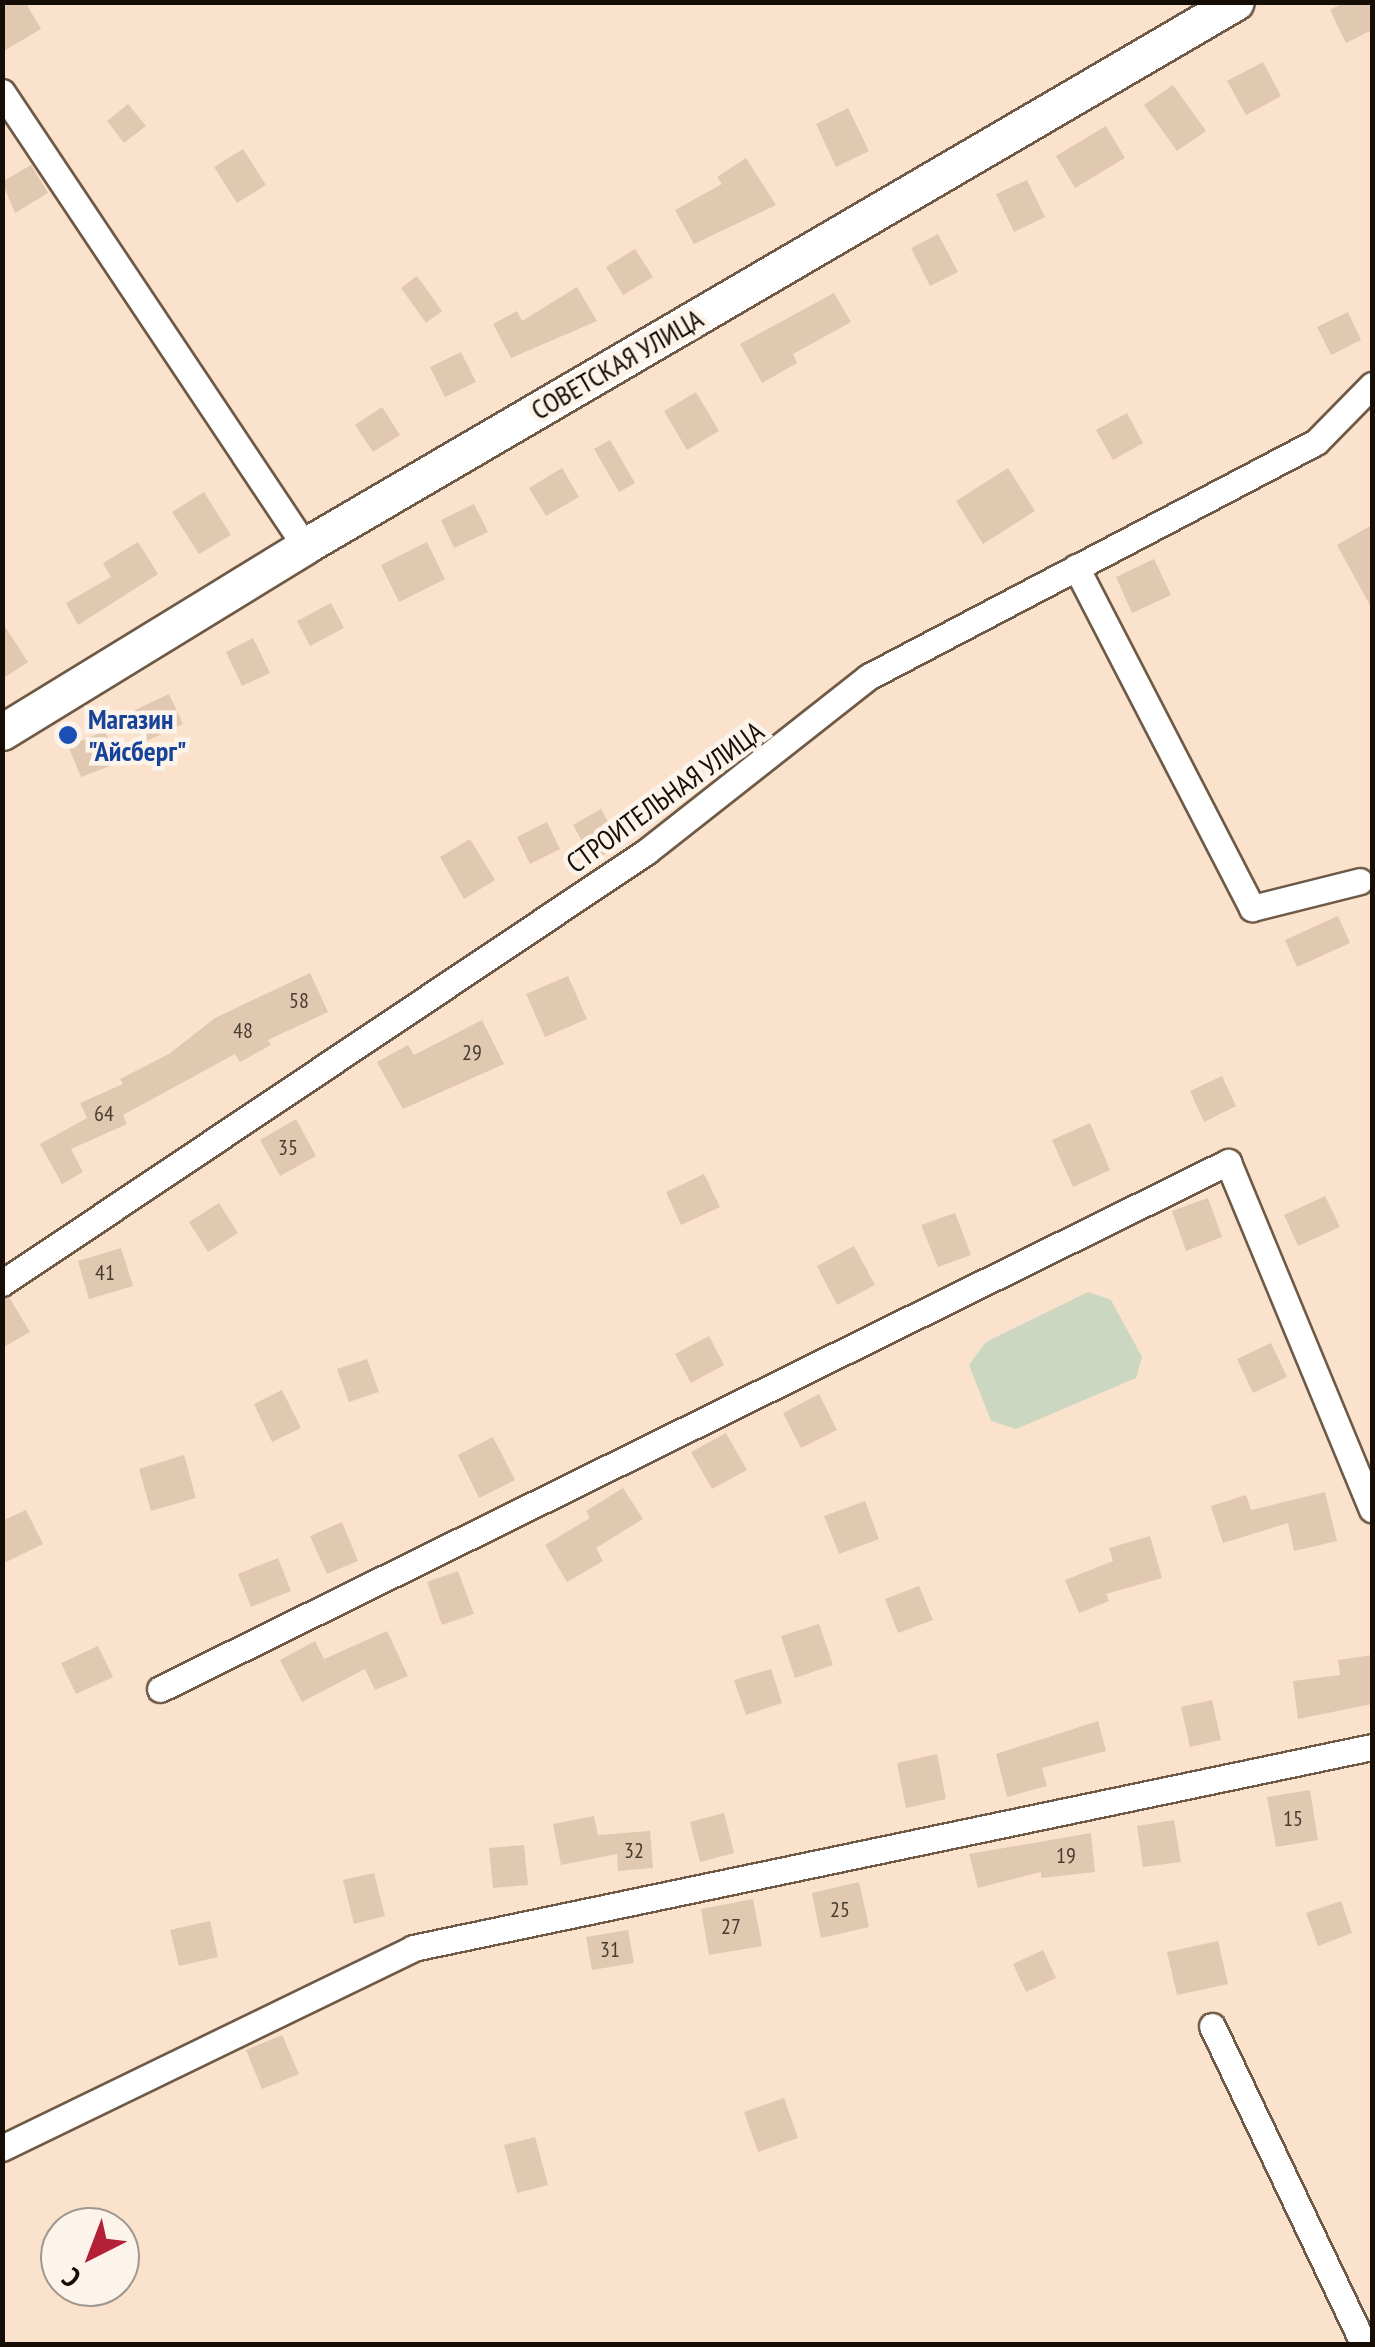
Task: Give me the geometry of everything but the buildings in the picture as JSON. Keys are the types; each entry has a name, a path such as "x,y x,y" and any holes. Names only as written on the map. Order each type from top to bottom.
{"main road":[{"name":"СОВЕТСКАЯ УЛИЦА","path":"2,732 304,546 1236,2"}],"street":[{"path":"2,92 304,546"},
{"name":"СТРОИТЕЛЬНАЯ УЛИЦА","path":"2,1283 647,852 868,676 1316,442 1372,385"},
{"path":"1076,567 1252,908 1360,882"},
{"path":"160,1688 1228,1162 1372,1509"},
{"path":"2,2148 413,1948 1372,1747"},
{"path":"1212,2026 1364,2344"}],"green space":[{"path":"1088,1292 1111,1300 1142,1357 1136,1378 1016,1429 991,1421 969,1365 986,1342"}],"place":[{"name":"Магазин \"Айсберг\"","path":"68,735"}]}
